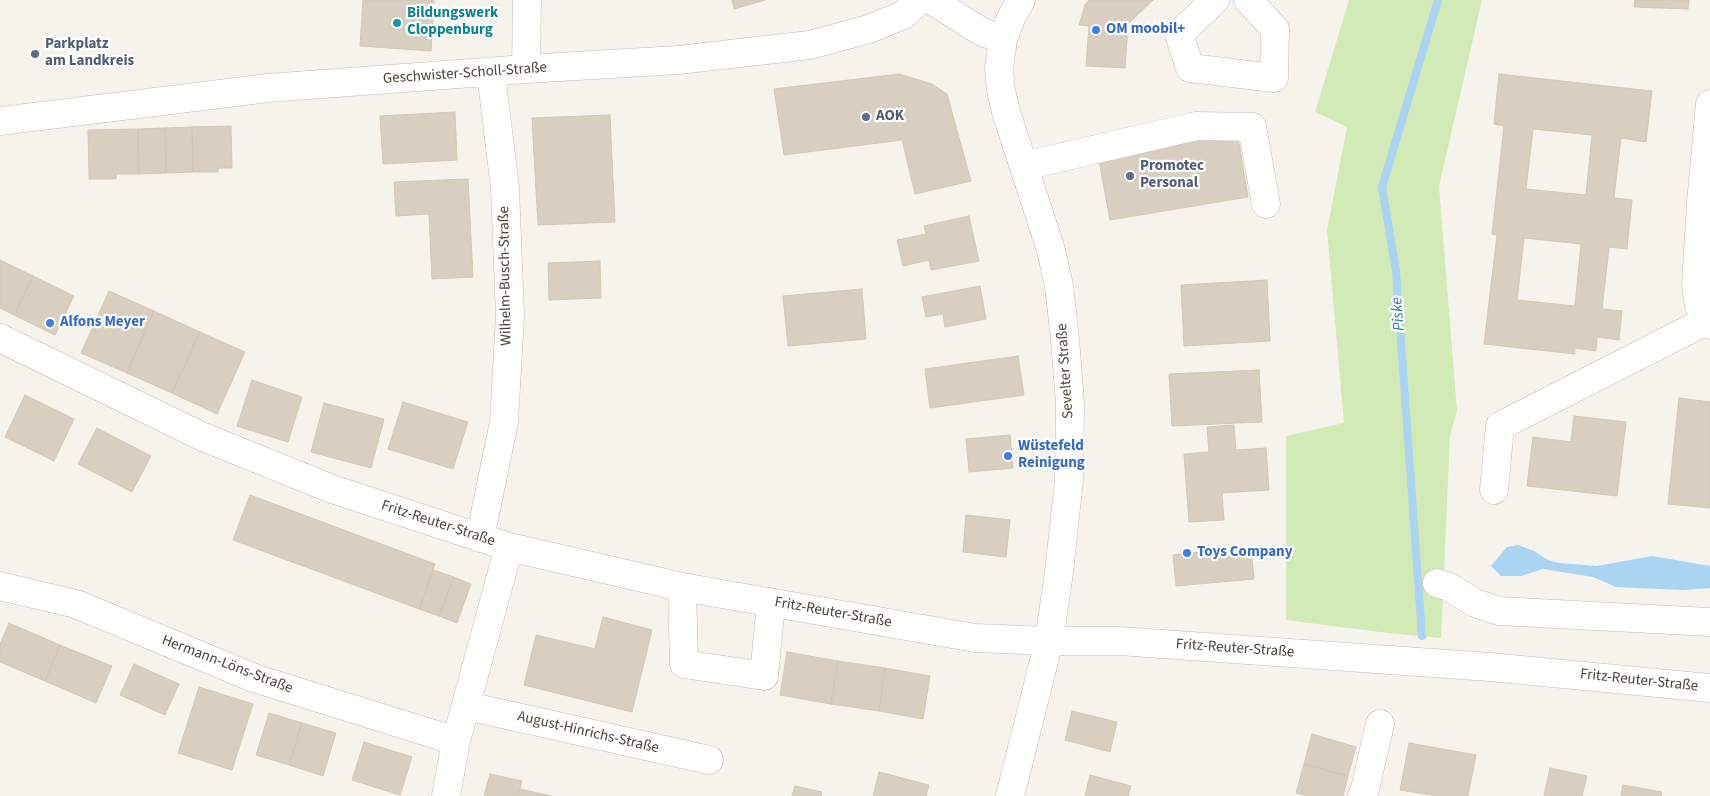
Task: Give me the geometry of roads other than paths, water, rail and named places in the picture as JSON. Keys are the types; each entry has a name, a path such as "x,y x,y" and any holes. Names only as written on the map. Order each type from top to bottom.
{"street":[{"path":"526,69 527,0"},
{"name":"Geschwister-Scholl-Straße","path":"0,121 268,88 678,60 810,44 869,29 903,15 920,0"},
{"path":"931,0 982,32 1004,39"},
{"name":"Sevelter Straße","path":"1010,796 1049,641 1069,480 1070,403 1059,286 1051,250 1000,90 999,69 1004,39 1011,18 1021,0"},
{"path":"1216,0 1179,34 1190,68 1274,78 1275,29 1248,0"},
{"name":"Wilhelm-Busch-Straße","path":"480,538 504,422 510,316 505,188 491,73"},
{"path":"1494,490 1500,426 1708,323 1699,306 1696,284 1710,104"},
{"path":"1024,166 1196,126 1252,127 1266,204"},
{"name":"Fritz-Reuter-Straße","path":"0,338 201,436 332,489 510,547 682,587 975,638 1119,641 1480,666 1710,688"},
{"path":"446,796 456,740 510,547"},
{"path":"1437,584 1449,587 1475,603 1499,611 1710,622"},
{"name":"Hermann-Löns-Straße","path":"0,586 76,604 254,678 456,740"},
{"path":"682,587 684,664 764,676 771,603"},
{"name":"August-Hinrichs-Straße","path":"466,706 709,760"},
{"path":"1362,796 1380,724"}],"water":[{"path":"1518,545 1534,551 1548,560 1559,563 1597,566 1652,556 1710,566 1710,588 1683,590 1616,587 1593,577 1543,569 1521,576 1501,576 1491,566 1507,547"}],"waterway":[{"name":"Piske","path":"1422,636 1396,271 1382,187 1438,0"}],"place":[{"name":"Bildungswerk Cloppenburg","path":"397,23"},
{"name":"OM moobil+","path":"1096,30"},
{"name":"Parkplatz am Landkreis","path":"35,54"},
{"name":"AOK","path":"866,117"},
{"name":"Promotec Personal","path":"1130,176"},
{"name":"Alfons Meyer","path":"50,323"},
{"name":"Wüstefeld Reinigung","path":"1008,456"},
{"name":"Toys Company","path":"1187,553"}]}
